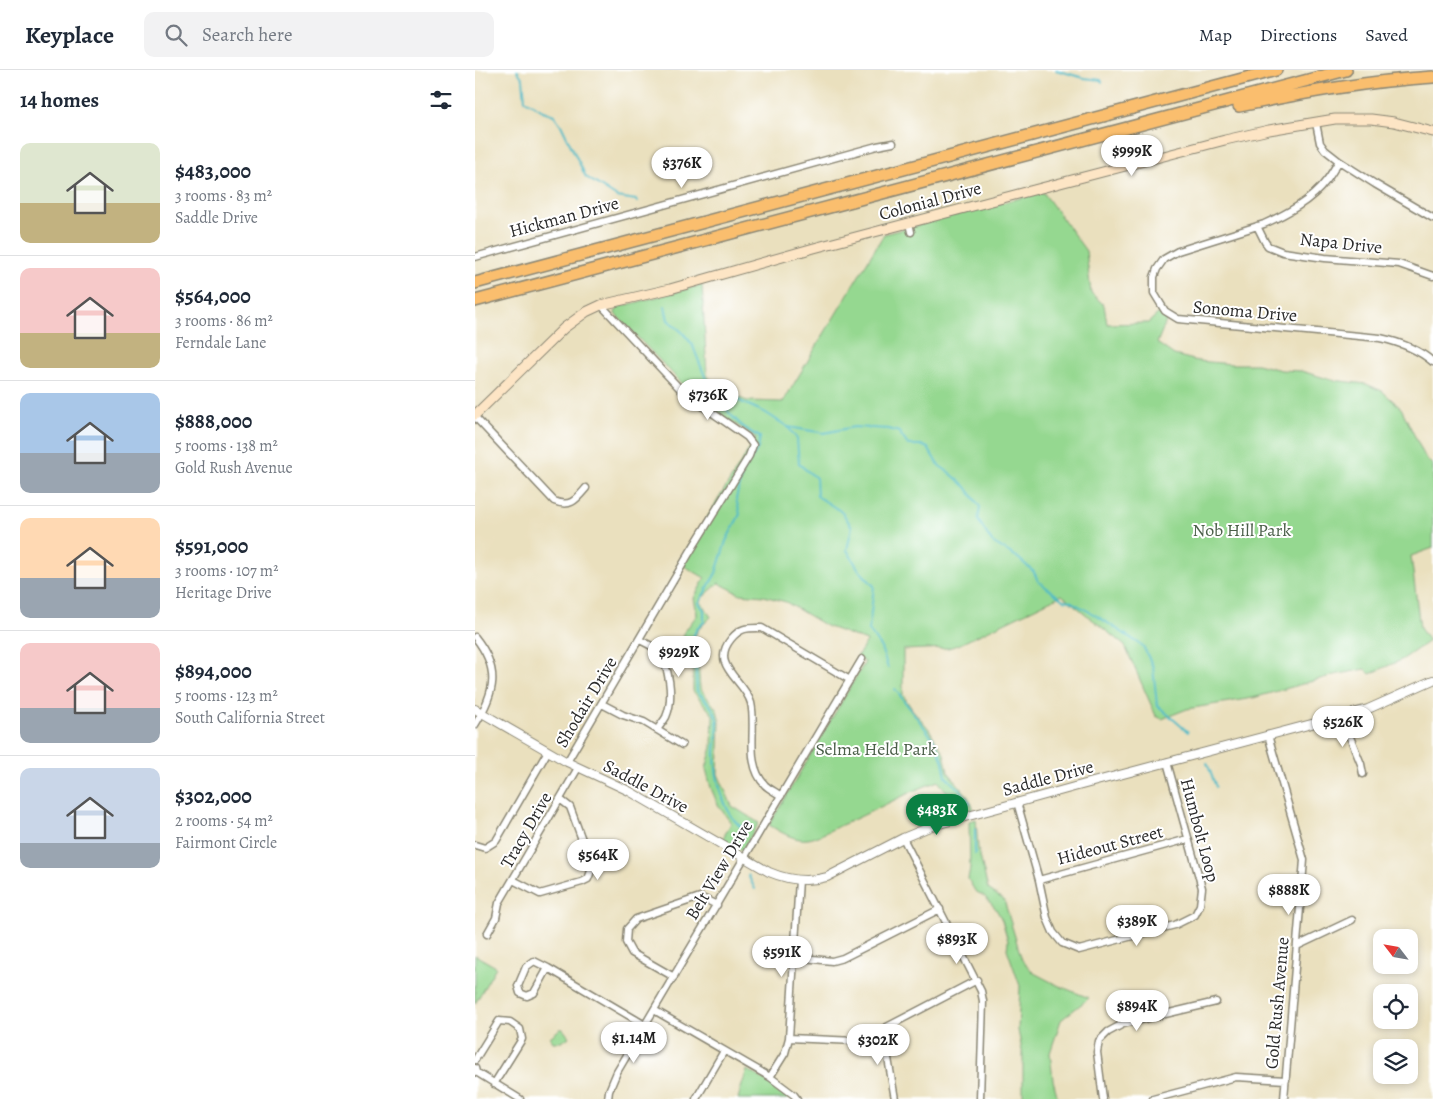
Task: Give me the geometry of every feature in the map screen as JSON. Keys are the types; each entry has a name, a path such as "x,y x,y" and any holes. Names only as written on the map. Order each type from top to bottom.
{"highway":[{"path":"1213,87 1241,75 1259,70"},
{"path":"475,283 1276,70"},
{"path":"475,301 1346,70"},
{"path":"1178,115 1229,108 1334,88 1433,77"}],"main road":[{"name":"Colonial Drive","path":"475,416 564,328 586,312 601,305 670,289 814,248 910,227 1225,140 1269,130 1335,119 1371,119 1394,122 1433,132"}],"street":[{"path":"1316,123 1320,143 1325,150 1339,161 1433,218"},
{"name":"Hickman Drive","path":"475,257 877,146 893,144"},
{"name":"Sonoma Drive","path":"1339,161 1323,185 1299,205 1273,220 1178,251 1164,259 1154,277 1154,294 1165,311 1178,320 1380,338 1411,348 1427,356 1433,362"},
{"name":"Napa Drive","path":"1257,226 1265,242 1274,249 1325,258 1399,264 1433,276"},
{"name":"Shodair Drive","path":"567,762 690,552 749,456 753,445 747,436 684,393 601,305"},
{"path":"475,416 554,501 560,504 569,504 576,500 586,488"},
{"path":"781,796 765,786 756,771 753,756 753,712 749,697 730,673 726,664 724,657 725,646 736,632 746,628 761,628 850,680"},
{"path":"475,638 488,656 492,676 490,698 479,711 475,725"},
{"path":"640,640 655,648 663,658 668,675 671,699 666,716 657,730"},
{"name":"Belt View Drive","path":"608,1099 609,1091 617,1072 862,659"},
{"name":"Saddle Drive","path":"479,711 578,768 629,790 744,858 779,876 799,880 815,880 827,877 903,838 932,826 1368,709 1433,680"},
{"path":"602,704 623,715 644,722 682,745"},
{"path":"1341,716 1361,764 1363,774"},
{"name":"Gold Rush Avenue","path":"1268,735 1304,860 1285,1099"},
{"path":"475,846 485,848 496,842 548,751"},
{"name":"Humbolt Loop","path":"1017,802 1039,880 1047,918 1053,932 1062,944 1079,950 1175,925 1195,915 1201,905 1202,888 1167,762"},
{"name":"Tracy Drive","path":"487,934 497,918 499,903 578,768"},
{"path":"513,880 540,894 588,879 591,870 588,856 570,807 561,800"},
{"path":"903,838 981,991 983,1000 980,1099"},
{"name":"Hideout Street","path":"1039,880 1189,839"},
{"path":"770,1077 785,1053 789,1038 799,880"},
{"path":"673,977 633,953 626,942 627,929 636,919 700,897 717,905"},
{"path":"794,957 832,961 843,958 940,909"},
{"path":"1297,946 1352,920"},
{"path":"549,968 534,993 527,996 520,993 517,986 526,968 534,961 549,968 645,1025"},
{"path":"789,1038 855,1041 883,1029 977,980"},
{"path":"1103,1099 1097,1052 1099,1041 1108,1032 1123,1024 1215,1002"},
{"path":"654,1010 770,1077 795,1095 797,1099"},
{"path":"475,1060 499,1021 510,1022 521,1030 522,1039 494,1084"},
{"path":"883,1029 895,1099"},
{"path":"696,1099 724,1051"},
{"path":"475,1068 476,1072 521,1099"},
{"path":"1153,1099 1236,1077 1286,1080"}],"green space":[{"name":"Nob Hill Park","path":"1043,192 1086,251 1091,293 1104,305 1107,324 1148,323 1160,312 1167,319 1157,343 1174,355 1198,361 1257,364 1281,370 1301,371 1332,380 1366,384 1382,391 1401,408 1426,459 1433,465 1433,548 1411,556 1420,628 1429,641 1403,659 1370,674 1365,669 1334,675 1253,698 1187,709 1162,719 1156,716 1125,646 1062,595 958,645 948,648 903,650 903,695 929,729 944,754 948,772 967,795 974,809 964,812 938,781 819,836 798,839 769,825 865,662 857,657 867,641 826,626 786,602 764,596 740,594 719,583 702,598 701,602 711,617 698,630 692,643 698,662 700,688 717,710 720,722 718,774 732,806 759,823 742,851 722,840 731,823 718,805 706,769 712,747 713,715 693,691 693,659 682,640 685,631 697,615 694,598 705,578 679,563 756,438 696,398 615,313 619,307 702,285 707,375 717,389 747,401 783,402 884,234"},
{"path":"976,819 978,848 988,889 1004,900 1022,960 1034,973 1089,998 1061,1020 1050,1053 1053,1080 1058,1099 1023,1099 1023,1056 1018,1030 1020,986 1007,949 1008,941 1002,920 996,909 984,896 975,891 968,879 970,868 969,821"},
{"path":"475,955 496,967 475,1004"},
{"path":"560,1029 563,1029 569,1037 562,1042 553,1042 550,1037"},
{"path":"747,1070 774,1086 789,1098 738,1099"}],"waterway":[{"path":"517,70 523,79 525,100 543,111 554,115 561,125 586,177 617,197 636,200 637,202"},
{"path":"1056,70 1084,78 1101,80 1102,82"},
{"path":"665,306 668,320 692,344 712,390 766,413 788,427 824,433 854,427 889,429 899,432 908,445 921,445 928,448 938,465 966,487 980,507 978,520 992,542 1017,557 1034,572 1038,581 1063,600 1070,601 1097,616 1143,646 1153,667 1157,705 1188,732"},
{"path":"713,391 728,412 739,423 760,437 758,448 742,473 736,499 740,514 726,541 716,573 699,603 704,610 704,622 696,630 691,642 695,658 697,691 711,707 717,719 718,730 715,759 721,793 730,814 744,829"},
{"path":"788,427 797,439 799,464 816,478 817,496 842,512 852,527 847,550 859,570 874,586 869,630 881,648 888,668"},
{"path":"895,689 934,740 943,761 946,777 962,792 970,803"},
{"path":"1207,763 1216,787"},
{"path":"975,828 975,854"},
{"path":"748,875 755,889"}],"park label":[{"name":"Selma Held Park","path":"876,749"}]}
